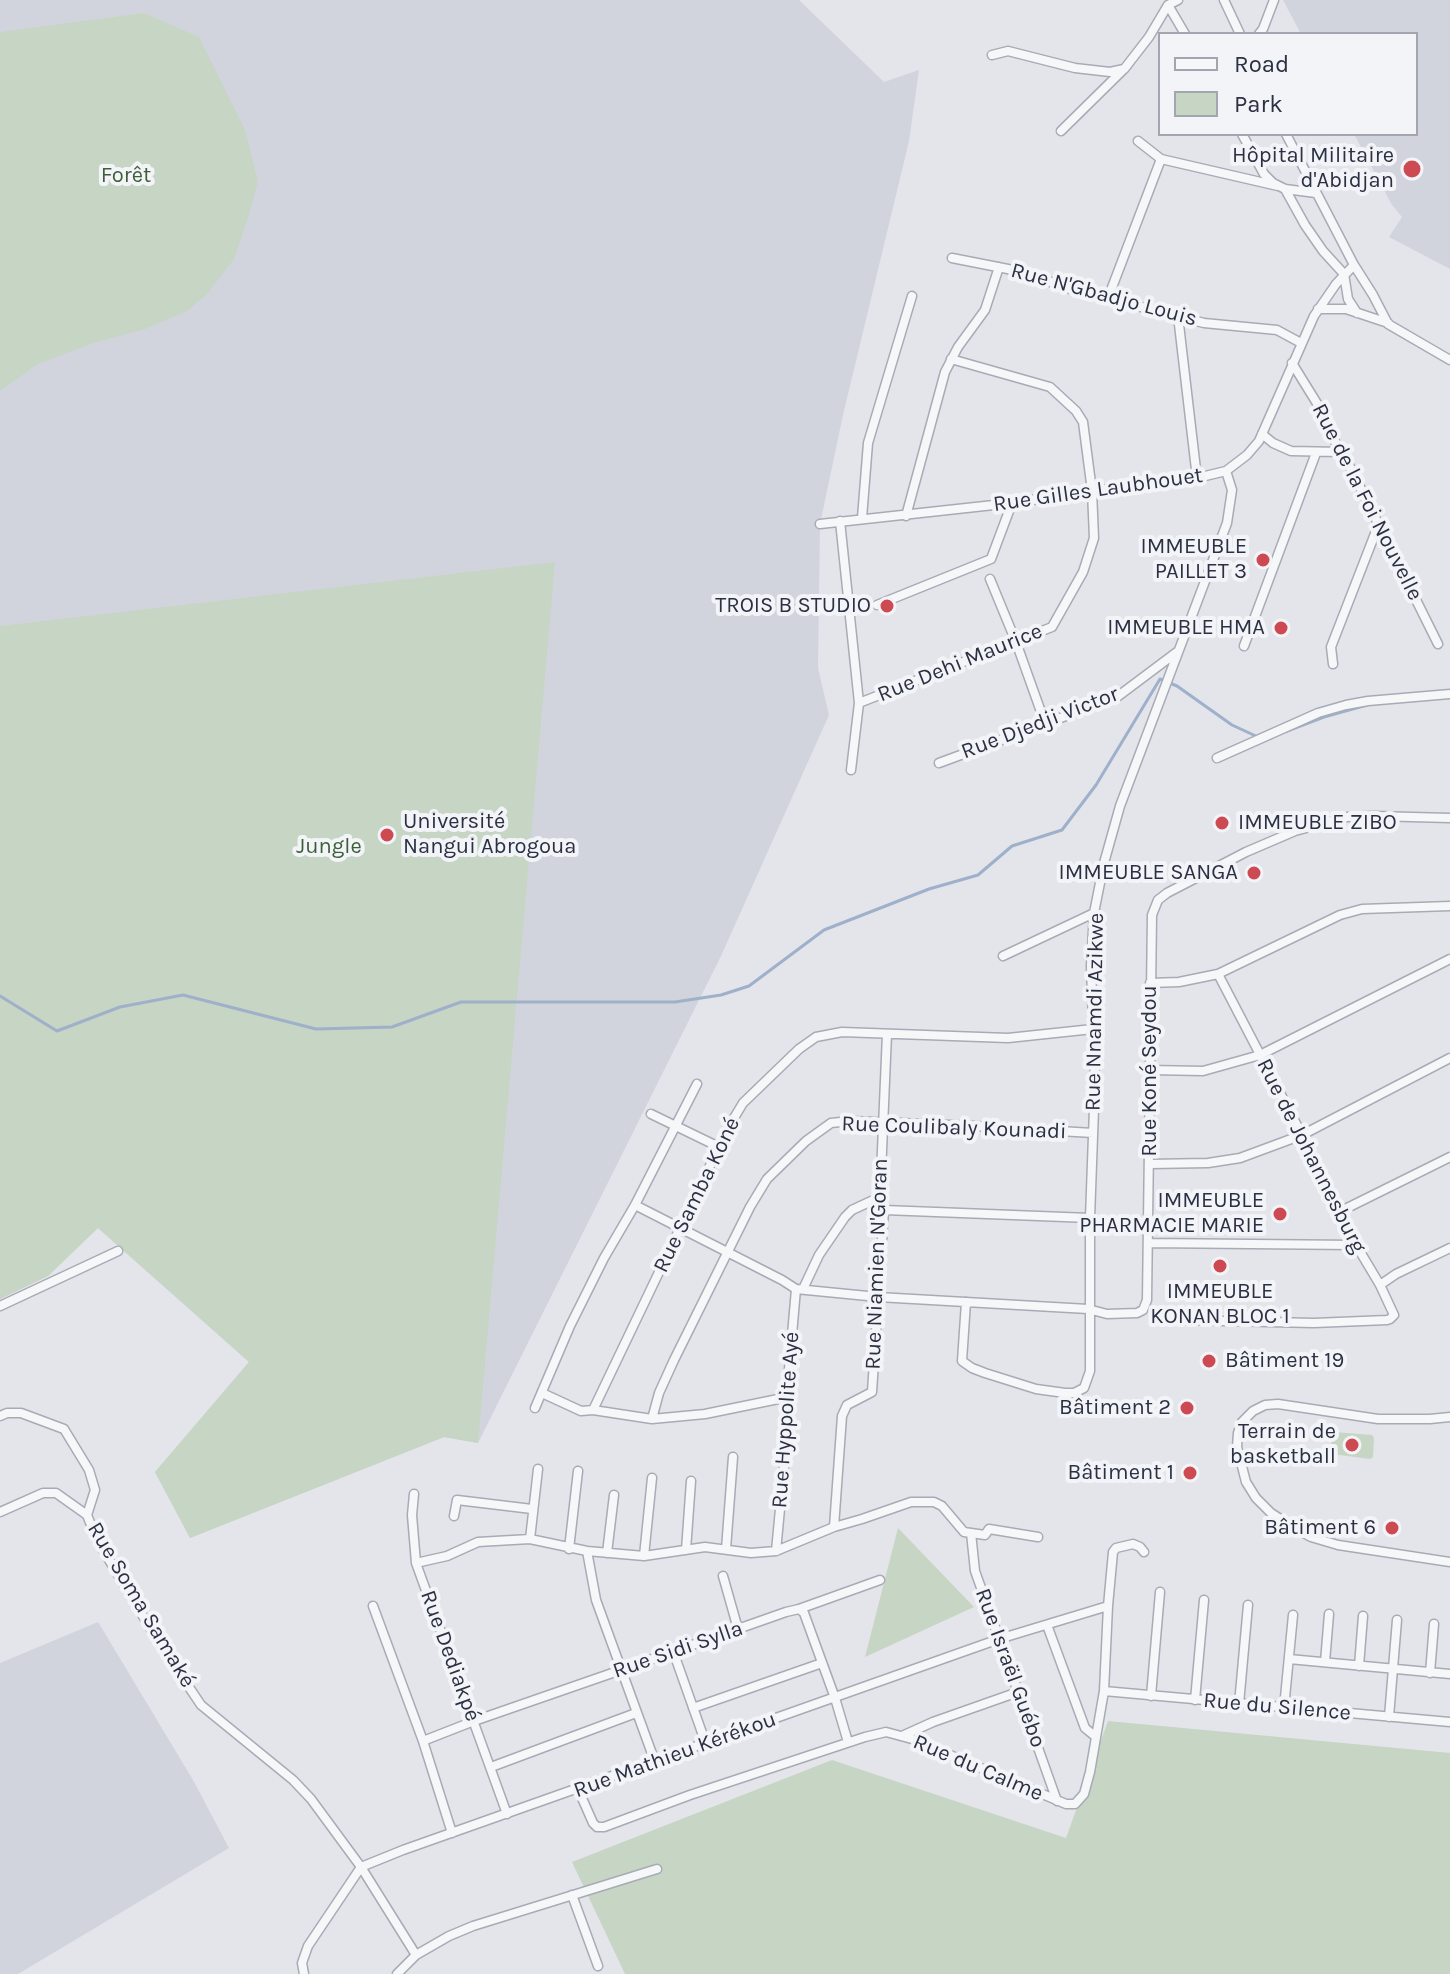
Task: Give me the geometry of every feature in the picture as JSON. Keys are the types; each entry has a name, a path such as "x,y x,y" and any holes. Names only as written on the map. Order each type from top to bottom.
{"street":[{"path":"1061,131 1111,84 1149,37 1168,5 1178,0"},
{"path":"1224,0 1239,32"},
{"path":"1261,32 1274,0"},
{"path":"1168,5 1184,32"},
{"path":"992,55 1008,51 1098,71 1125,68"},
{"path":"1243,136 1264,174 1282,187 1323,251 1344,274 1348,299 1357,313"},
{"path":"1287,136 1388,324"},
{"path":"1138,141 1161,159 1316,193"},
{"path":"1108,298 1161,159"},
{"name":"Rue N'Gbadjo Louis","path":"952,258 1023,272 1070,289 1204,323 1277,330 1301,343"},
{"name":"Rue Gilles Laubhouet","path":"820,524 1012,503 1197,478 1226,471 1259,441 1318,309 1354,265"},
{"path":"906,516 945,372 958,347 985,310 999,267"},
{"path":"862,518 868,443 912,296"},
{"path":"1318,309 1346,309 1388,324 1450,360"},
{"path":"1178,316 1197,478"},
{"name":"Rue Dehi Maurice","path":"851,770 859,703 1052,627 1083,572 1094,538 1092,491 1083,422 1076,411 1050,387 951,359"},
{"name":"Rue de la Foi Nouvelle","path":"1292,363 1318,405 1438,644"},
{"path":"1262,434 1291,451 1340,452"},
{"path":"1244,646 1316,453"},
{"name":"Rue Nnamdi Azikwe","path":"966,1302 962,1361 985,1373 1036,1389 1074,1393 1084,1388 1090,1371 1088,1309 1095,1081 1091,966 1094,913 1120,806 1227,523 1232,490 1226,471"},
{"path":"877,605 991,559 1012,503"},
{"path":"840,521 859,703"},
{"path":"1333,664 1331,647 1378,526"},
{"path":"990,579 1045,723"},
{"name":"Rue Djedji Victor","path":"939,763 1117,697 1178,652"},
{"path":"1217,758 1318,713 1346,705 1450,694"},
{"name":"Rue Koné Seydou","path":"635,1205 799,1289 878,1297 1088,1309 1107,1314 1130,1314 1143,1310 1147,1300 1152,915 1158,900 1246,852 1295,831 1347,817 1450,818"},
{"path":"1150,983 1179,982 1218,974 1340,915 1362,909 1450,906"},
{"path":"1003,956 1094,913"},
{"path":"1150,1070 1203,1071 1260,1055 1450,959"},
{"name":"Rue de Johannesburg","path":"1179,1320 1314,1323 1390,1319 1394,1315 1380,1285 1337,1213 1302,1135 1218,974"},
{"name":"Rue Samba Koné","path":"593,1410 679,1228 743,1103 799,1049 816,1037 842,1032 1008,1038 1093,1029"},
{"name":"Rue Niamien N'Goran","path":"834,1527 842,1416 847,1405 872,1392 884,1210 880,1197 887,1034"},
{"path":"1150,1164 1208,1163 1240,1158 1302,1135 1450,1058"},
{"path":"535,1408 570,1326 604,1258 697,1084"},
{"path":"651,1114 719,1147"},
{"name":"Rue Coulibaly Kounadi","path":"652,1419 659,1393 674,1360 750,1207 767,1179 806,1141 831,1123 850,1121 1093,1133"},
{"path":"1337,1213 1450,1157"},
{"path":"799,1289 845,1217 852,1210 880,1197"},
{"path":"884,1210 1090,1218"},
{"path":"1148,1243 1355,1245"},
{"path":"1380,1285 1450,1248"},
{"path":"0,1306 118,1251"},
{"name":"Rue Hyppolite Ayé","path":"776,1551 799,1289"},
{"path":"542,1393 581,1411 652,1419 705,1414 788,1397"},
{"path":"1450,1417 1378,1419 1278,1404 1265,1405 1242,1422 1237,1447 1246,1482 1256,1498 1271,1513 1296,1529 1338,1545 1450,1562"},
{"path":"0,1416 21,1413 64,1429 89,1470 95,1490 87,1515"},
{"path":"726,1549 733,1457"},
{"path":"530,1539 538,1469"},
{"path":"569,1549 578,1471"},
{"path":"644,1556 652,1478"},
{"path":"686,1550 691,1481"},
{"name":"Rue Soma Samaké","path":"0,1512 43,1493 56,1493 87,1515 97,1540 201,1705 311,1799 361,1867 416,1955"},
{"name":"Rue Dediakpé","path":"414,1494 412,1515 416,1563 507,1814"},
{"path":"607,1553 614,1495"},
{"path":"454,1516 457,1500 532,1509"},
{"path":"416,1563 447,1556 478,1542 530,1539 569,1549 644,1556 705,1547 751,1553 776,1551 834,1527 911,1502 934,1502 942,1506 964,1532 985,1535 989,1529 1038,1537"},
{"name":"Rue Israël Guébo","path":"971,1533 975,1571 1057,1801"},
{"name":"Rue du Calme","path":"578,1789 593,1823 604,1827 690,1795 886,1732 1071,1805 1084,1794 1104,1691 1114,1550 1133,1544 1144,1552"},
{"path":"587,1551 596,1600 655,1762"},
{"path":"723,1576 738,1629"},
{"name":"Rue Sidi Sylla","path":"423,1741 880,1580"},
{"path":"1151,1696 1160,1592"},
{"path":"1195,1700 1204,1600"},
{"path":"1239,1704 1248,1605"},
{"path":"373,1606 423,1741 452,1833"},
{"name":"Rue Mathieu Kérékou","path":"361,1867 999,1639 1108,1606"},
{"path":"799,1609 804,1613 848,1742"},
{"path":"1325,1662 1329,1614"},
{"path":"1284,1708 1293,1615"},
{"path":"1359,1666 1363,1616"},
{"path":"1389,1717 1397,1620"},
{"path":"1430,1673 1434,1624"},
{"path":"1047,1625 1085,1728 1096,1737"},
{"path":"673,1651 706,1744"},
{"path":"1289,1659 1450,1674"},
{"path":"693,1708 822,1663"},
{"name":"Rue du Silence","path":"1104,1691 1450,1722"},
{"path":"902,1736 1018,1692"},
{"path":"491,1767 636,1713"},
{"path":"304,1974 302,1963 308,1946 361,1867"},
{"path":"397,1974 416,1955 473,1926 657,1869"},
{"path":"572,1895 598,1966"}],"shaded area":[{"name":"Université Nangui Abrogoua","path":"0,0 799,0 884,82 919,70 909,141 820,524 818,668 829,715 721,956 478,1443 444,1437 190,1538 155,1472 249,1362 98,1228 48,1276 0,1299"},
{"name":"Hôpital Militaire d'Abidjan","path":"1283,0 1450,0 1450,269 1389,237 1402,217 1392,205 1355,136 1418,136 1418,32 1300,32"},
{"path":"98,1622 193,1780 229,1848 18,1974 0,1974 0,1663"}],"green space":[{"name":"Forêt","path":"144,13 199,37 245,130 258,181 234,259 207,294 187,311 145,329 93,343 38,364 0,391 0,32"},
{"name":"Jungle","path":"555,562 478,1443 444,1437 190,1538 155,1472 249,1362 98,1228 48,1276 0,1299 0,626"},
{"name":"Terrain de basketball","path":"1334,1432 1372,1435 1373,1457 1332,1454 1331,1437"},
{"path":"898,1528 974,1607 865,1657"},
{"path":"1108,1721 1450,1753 1450,1974 625,1974 572,1862 832,1760 1066,1838"}],"waterway":[{"path":"0,996 57,1031 120,1007 183,995 316,1029 392,1027 461,1002 675,1002 721,995 749,986 824,930 929,889 978,875 1012,846 1062,830 1096,785 1160,679 1177,686 1232,725 1258,737"},
{"path":"1287,731 1367,705"}],"place":[{"name":"Hôpital Militaire d'Abidjan","path":"1412,169"},
{"name":"IMMEUBLE PAILLET 3","path":"1263,560"},
{"name":"TROIS B STUDIO","path":"887,606"},
{"name":"IMMEUBLE HMA","path":"1281,628"},
{"name":"IMMEUBLE ZIBO","path":"1222,823"},
{"name":"Université Nangui Abrogoua","path":"387,835"},
{"name":"IMMEUBLE SANGA","path":"1254,873"},
{"name":"IMMEUBLE PHARMACIE MARIE","path":"1280,1214"},
{"name":"IMMEUBLE KONAN BLOC 1","path":"1220,1266"},
{"name":"Bâtiment 19","path":"1209,1361"},
{"name":"Bâtiment 2","path":"1187,1408"},
{"name":"Terrain de basketball","path":"1352,1445"},
{"name":"Bâtiment 1","path":"1190,1473"},
{"name":"Bâtiment 6","path":"1392,1528"}]}
